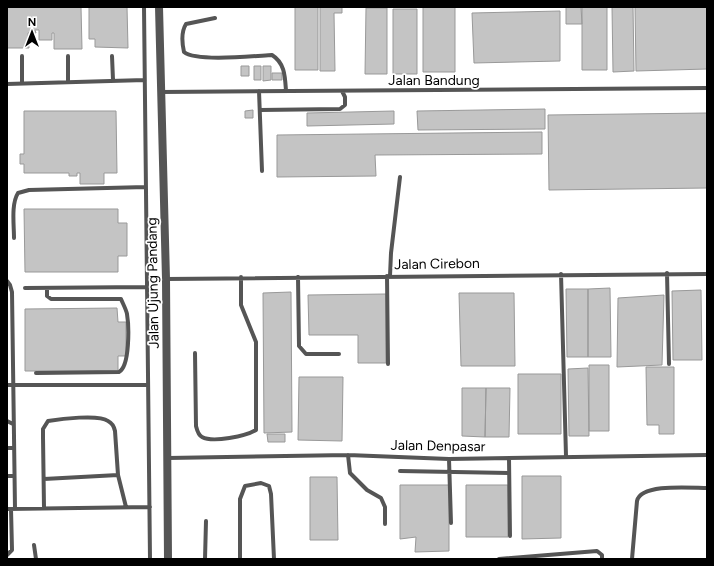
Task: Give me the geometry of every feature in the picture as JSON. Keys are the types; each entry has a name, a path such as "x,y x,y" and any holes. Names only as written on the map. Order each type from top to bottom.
{"street":[{"name":"Jalan Ujung Pandang","path":"159,7 166,279 168,559"}],"lane":[{"path":"144,7 150,559"},
{"path":"215,18 186,24 183,29 182,45 184,52 193,57 205,58 272,55 282,66 285,73 286,91"},
{"path":"22,56 22,83"},
{"path":"68,56 68,82"},
{"path":"112,56 113,80"},
{"path":"7,84 145,80"},
{"name":"Jalan Bandung","path":"160,92 707,88"},
{"path":"259,91 262,171"},
{"path":"260,110 340,109 345,105 345,97 342,91"},
{"path":"388,364 388,276 400,177"},
{"path":"14,238 14,209 18,193 29,190 146,188"},
{"path":"668,273 670,364"},
{"path":"561,274 566,456"},
{"name":"Jalan Cirebon","path":"166,279 298,276 707,274"},
{"path":"298,276 299,346 306,354 339,354"},
{"path":"195,353 196,426 198,433 203,438 218,438 238,436 256,430 256,342 241,305 241,277"},
{"path":"7,281 10,284 12,292 13,385 13,476 11,509 12,550 7,556"},
{"path":"24,288 147,286"},
{"path":"36,373 118,372 127,360 127,315 121,299 50,298 47,296 47,288"},
{"path":"7,385 147,385"},
{"path":"44,508 43,429 48,421 98,418 107,420 113,425 115,431 118,475 126,507"},
{"path":"7,421 13,424"},
{"path":"7,448 13,448"},
{"path":"348,455 350,473 367,490 381,498 385,506 385,524"},
{"name":"Jalan Denpasar","path":"168,458 348,455 449,459 707,455"},
{"path":"509,458 510,536"},
{"path":"449,459 451,523"},
{"path":"400,471 509,473"},
{"path":"44,479 118,475"},
{"path":"7,476 13,476"},
{"path":"240,559 240,499 245,486 261,483 268,486 271,494 274,559"},
{"path":"632,559 637,501 641,494 645,491 657,489 707,488"},
{"path":"11,509 150,507"},
{"path":"204,559 206,521"},
{"path":"34,545 36,559"},
{"path":"499,559 597,551 600,552 602,559"}],"building":[{"path":"7,7 81,7 82,49 54,49 54,33 52,33 52,40 39,40 39,30 35,30 36,33 28,33 29,48 7,48"},
{"path":"89,7 127,7 128,48 95,47 95,39 89,39"},
{"path":"295,7 318,7 318,70 295,70"},
{"path":"320,7 342,7 342,13 334,13 335,71 320,71"},
{"path":"423,7 455,7 455,72 423,72"},
{"path":"566,7 581,7 582,24 566,24"},
{"path":"582,7 607,7 607,70 582,70"},
{"path":"612,7 633,7 634,71 613,72"},
{"path":"635,7 707,7 707,69 636,71"},
{"path":"366,8 387,8 387,74 365,74"},
{"path":"393,9 417,9 417,74 393,74"},
{"path":"560,11 560,61 474,63 472,13"},
{"path":"241,66 249,66 249,76 241,76"},
{"path":"254,66 261,66 261,80 254,80"},
{"path":"263,66 271,66 271,80 263,81"},
{"path":"272,73 282,73 282,80 272,80"},
{"path":"545,109 545,129 418,130 417,111"},
{"path":"253,110 253,118 245,118 245,111"},
{"path":"24,111 116,111 117,173 104,173 104,184 80,184 80,173 77,173 77,176 69,176 69,173 24,173 24,164 20,164 20,154 24,154"},
{"path":"394,111 394,124 307,126 307,113"},
{"path":"707,113 707,188 549,190 548,115"},
{"path":"542,132 542,154 375,155 376,176 277,177 277,135"},
{"path":"24,209 118,209 118,223 127,223 127,256 118,256 118,272 25,272"},
{"path":"610,288 611,357 588,357 588,289"},
{"path":"566,289 588,289 588,357 567,357"},
{"path":"701,290 702,360 673,360 672,291"},
{"path":"291,292 292,432 264,433 263,293"},
{"path":"459,293 514,293 515,366 461,366"},
{"path":"386,294 386,363 358,363 358,335 309,335 308,295"},
{"path":"664,295 662,365 617,367 618,298"},
{"path":"117,308 118,322 126,322 126,356 118,356 118,371 25,371 25,309"},
{"path":"589,365 609,365 609,431 589,431"},
{"path":"646,367 674,367 674,434 659,434 659,425 647,425"},
{"path":"588,368 589,436 569,436 568,369"},
{"path":"518,374 561,374 561,434 518,434"},
{"path":"299,377 343,377 342,441 298,440"},
{"path":"462,388 486,388 485,437 462,436"},
{"path":"486,388 510,388 509,437 485,437"},
{"path":"267,434 285,434 285,442 268,442"},
{"path":"522,476 561,476 561,538 522,539"},
{"path":"310,477 337,477 338,540 310,540"},
{"path":"400,485 449,485 449,551 415,552 416,537 400,539"},
{"path":"466,485 508,485 508,537 466,537"}]}
